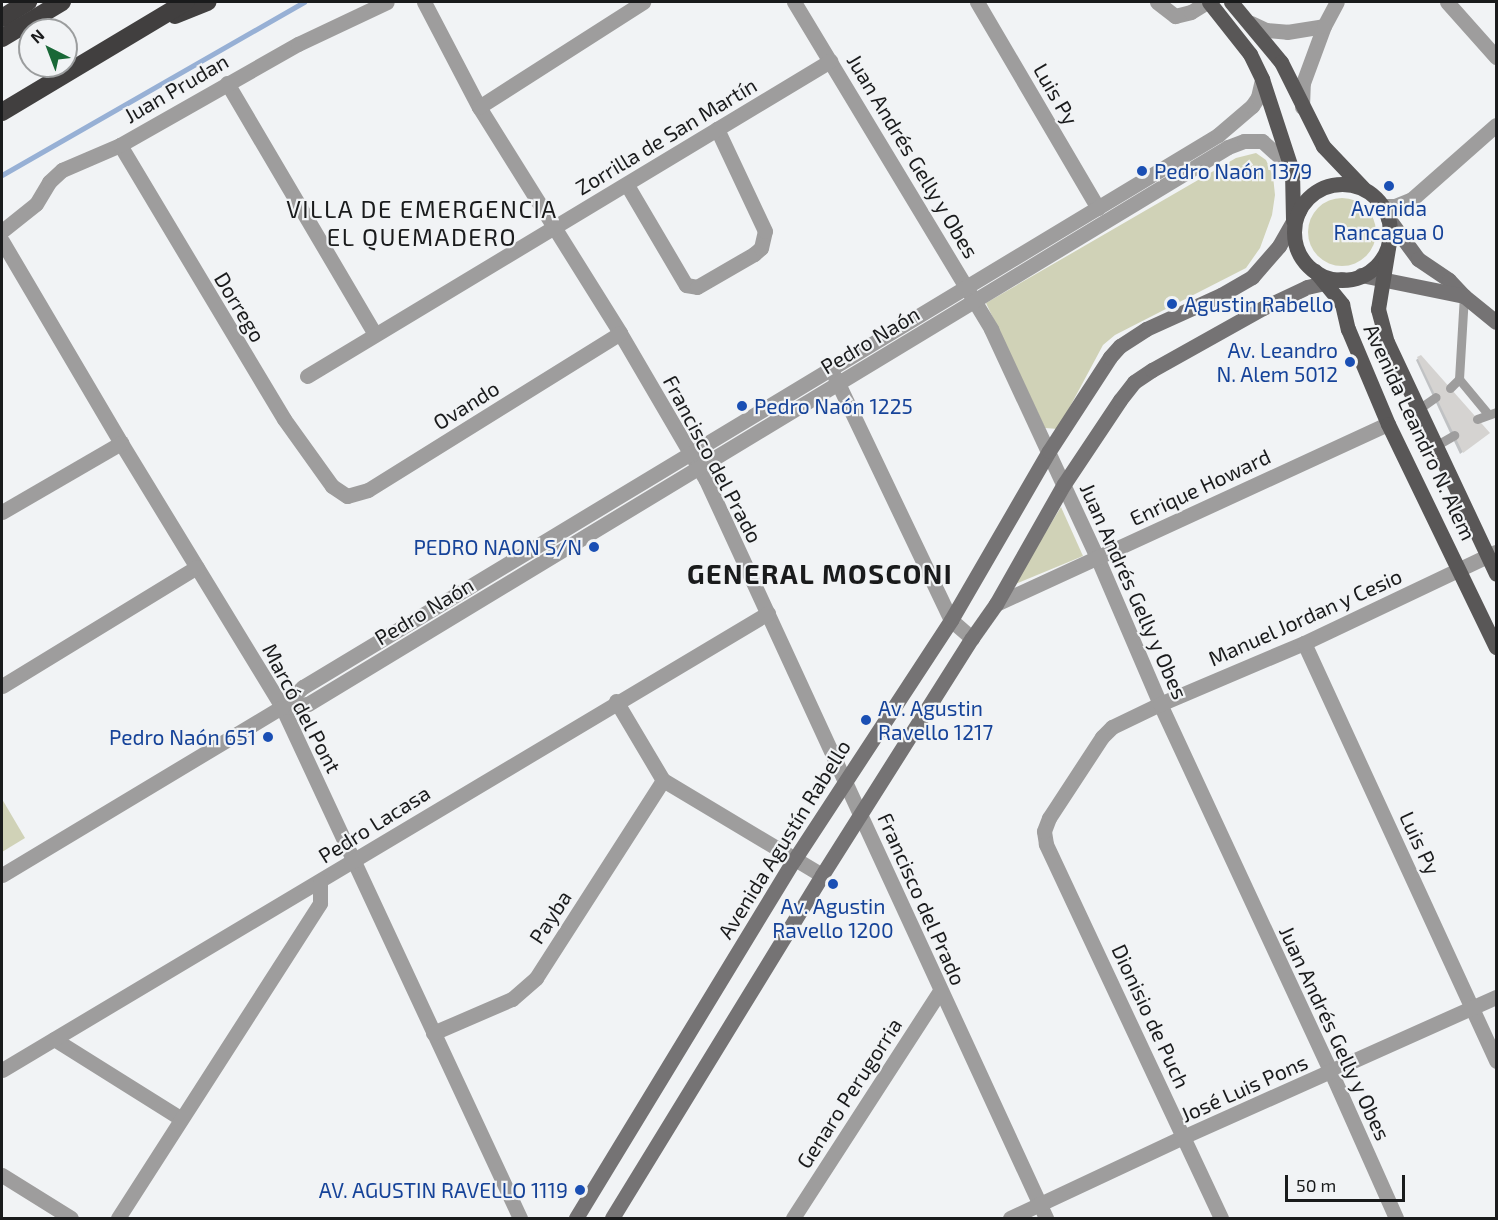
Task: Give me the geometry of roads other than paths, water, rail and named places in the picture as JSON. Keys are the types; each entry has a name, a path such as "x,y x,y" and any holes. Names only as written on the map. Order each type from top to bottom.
{"highway":[{"path":"2,18 28,2"},
{"path":"2,38 62,2"},
{"path":"2,112 186,2"},
{"path":"140,29 208,2"}],"main road":[{"path":"1208,2 1250,54 1262,79 1290,166 1297,248 1320,276 1342,279 1361,275 1464,296"},
{"path":"1231,2 1251,23 1288,72 1302,107 1323,146 1385,212 1418,259 1449,280 1464,296 1497,322"},
{"path":"1295,220 1311,196 1328,186 1347,184 1365,190"},
{"path":"1361,275 1379,262 1389,242 1385,212"},
{"name":"Avenida Agustín Rabello","path":"576,1218 794,860 951,620 1049,452 1101,369 1120,346 1146,329 1221,296 1252,277 1275,252 1295,220"},
{"name":"Avenida Leandro N. Alem","path":"1389,242 1378,309 1386,342 1492,554 1497,574"},
{"path":"612,1218 822,875 972,638 996,604 1064,484 1120,400 1134,382 1263,308 1306,287 1320,276"},
{"name":"Avenida Leandro N. Alem","path":"1320,276 1342,304 1348,329 1388,423 1497,647"}],"street":[{"name":"Juan Prudan","path":"2,231 36,204 49,182 62,170 120,145 298,44 387,2"},
{"name":"Francisco del Prado","path":"424,2 479,107 620,333 700,470 835,760 846,779 940,991 1043,1211"},
{"path":"479,107 643,2"},
{"name":"Juan Andrés Gelly y Obes","path":"794,2 971,293 1064,484 1160,704 1331,1072 1396,1218"},
{"name":"Luis Py","path":"977,2 1098,208"},
{"path":"1157,2 1176,16 1191,12 1208,2"},
{"path":"1302,107 1303,83 1324,26 1337,2"},
{"path":"1447,2 1497,57"},
{"path":"1251,23 1266,30 1287,32 1324,26"},
{"name":"Zorrilla de San Martín","path":"307,376 830,61"},
{"name":"Pedro Naón","path":"282,707 308,704 700,470 839,383 1098,208 1235,123 1258,97 1262,79"},
{"path":"226,83 375,334"},
{"path":"1385,212 1412,199 1497,125"},
{"path":"627,184 686,285 697,286 754,254 761,248 765,231 717,129"},
{"name":"Pedro Naón","path":"2,875 282,707 303,687 691,455 830,369 971,293 1236,143 1250,140 1262,141 1290,166"},
{"name":"Dorrego","path":"120,145 264,387 332,486"},
{"name":"Marcó del Pont","path":"4,251 282,707 355,859 520,1218"},
{"name":"Ovando","path":"332,486 347,496 368,490 620,333"},
{"path":"830,369 839,383 951,620 972,638"},
{"name":"Enrique Howard","path":"996,604 1388,423"},
{"path":"2,512 121,443"},
{"name":"Manuel Jordan y Cesio","path":"1044,831 1049,818 1102,736 1112,727 1160,704 1304,643 1492,554"},
{"path":"2,686 197,567"},
{"name":"Pedro Lacasa","path":"2,1070 768,612"},
{"name":"Luis Py","path":"1304,643 1497,1061"},
{"path":"616,702 663,780 822,875"},
{"name":"Payba","path":"433,1033 512,999 536,978 663,780"},
{"name":"Dionisio de Puch","path":"1044,831 1046,844 1185,1136 1221,1218"},
{"path":"118,1218 320,903 320,881"},
{"name":"Genaro Perugorria","path":"793,1218 940,991"},
{"name":"José Luis Pons","path":"1010,1218 1043,1211 1185,1136 1497,998"},
{"path":"54,1039 180,1118"},
{"path":"2,1175 71,1218"}],"lane":[{"path":"1450,388 1459,379 1464,296"},
{"path":"1459,379 1492,413 1477,419"},
{"path":"1420,408 1436,397"},
{"path":"1437,445 1454,435"}],"waterway":[{"path":"2,175 304,2"}],"place":[{"name":"Pedro Naón 1379","path":"1142,171"},
{"name":"Avenida Rancagua 0","path":"1389,186"},
{"name":"Agustin Rabello","path":"1172,304"},
{"name":"Av. Leandro N. Alem 5012","path":"1350,362"},
{"name":"Pedro Naón 1225","path":"742,406"},
{"name":"PEDRO NAON S/N","path":"594,547"},
{"name":"Av. Agustin Ravello 1217","path":"866,720"},
{"name":"Pedro Naón 651","path":"268,737"},
{"name":"Av. Agustin Ravello 1200","path":"833,884"},
{"name":"AV. AGUSTIN RAVELLO 1119","path":"580,1190"}],"district":[{"name":"VILLA DE EMERGENCIA EL QUEMADERO","path":"422,223"},
{"name":"GENERAL MOSCONI","path":"820,574"}]}
